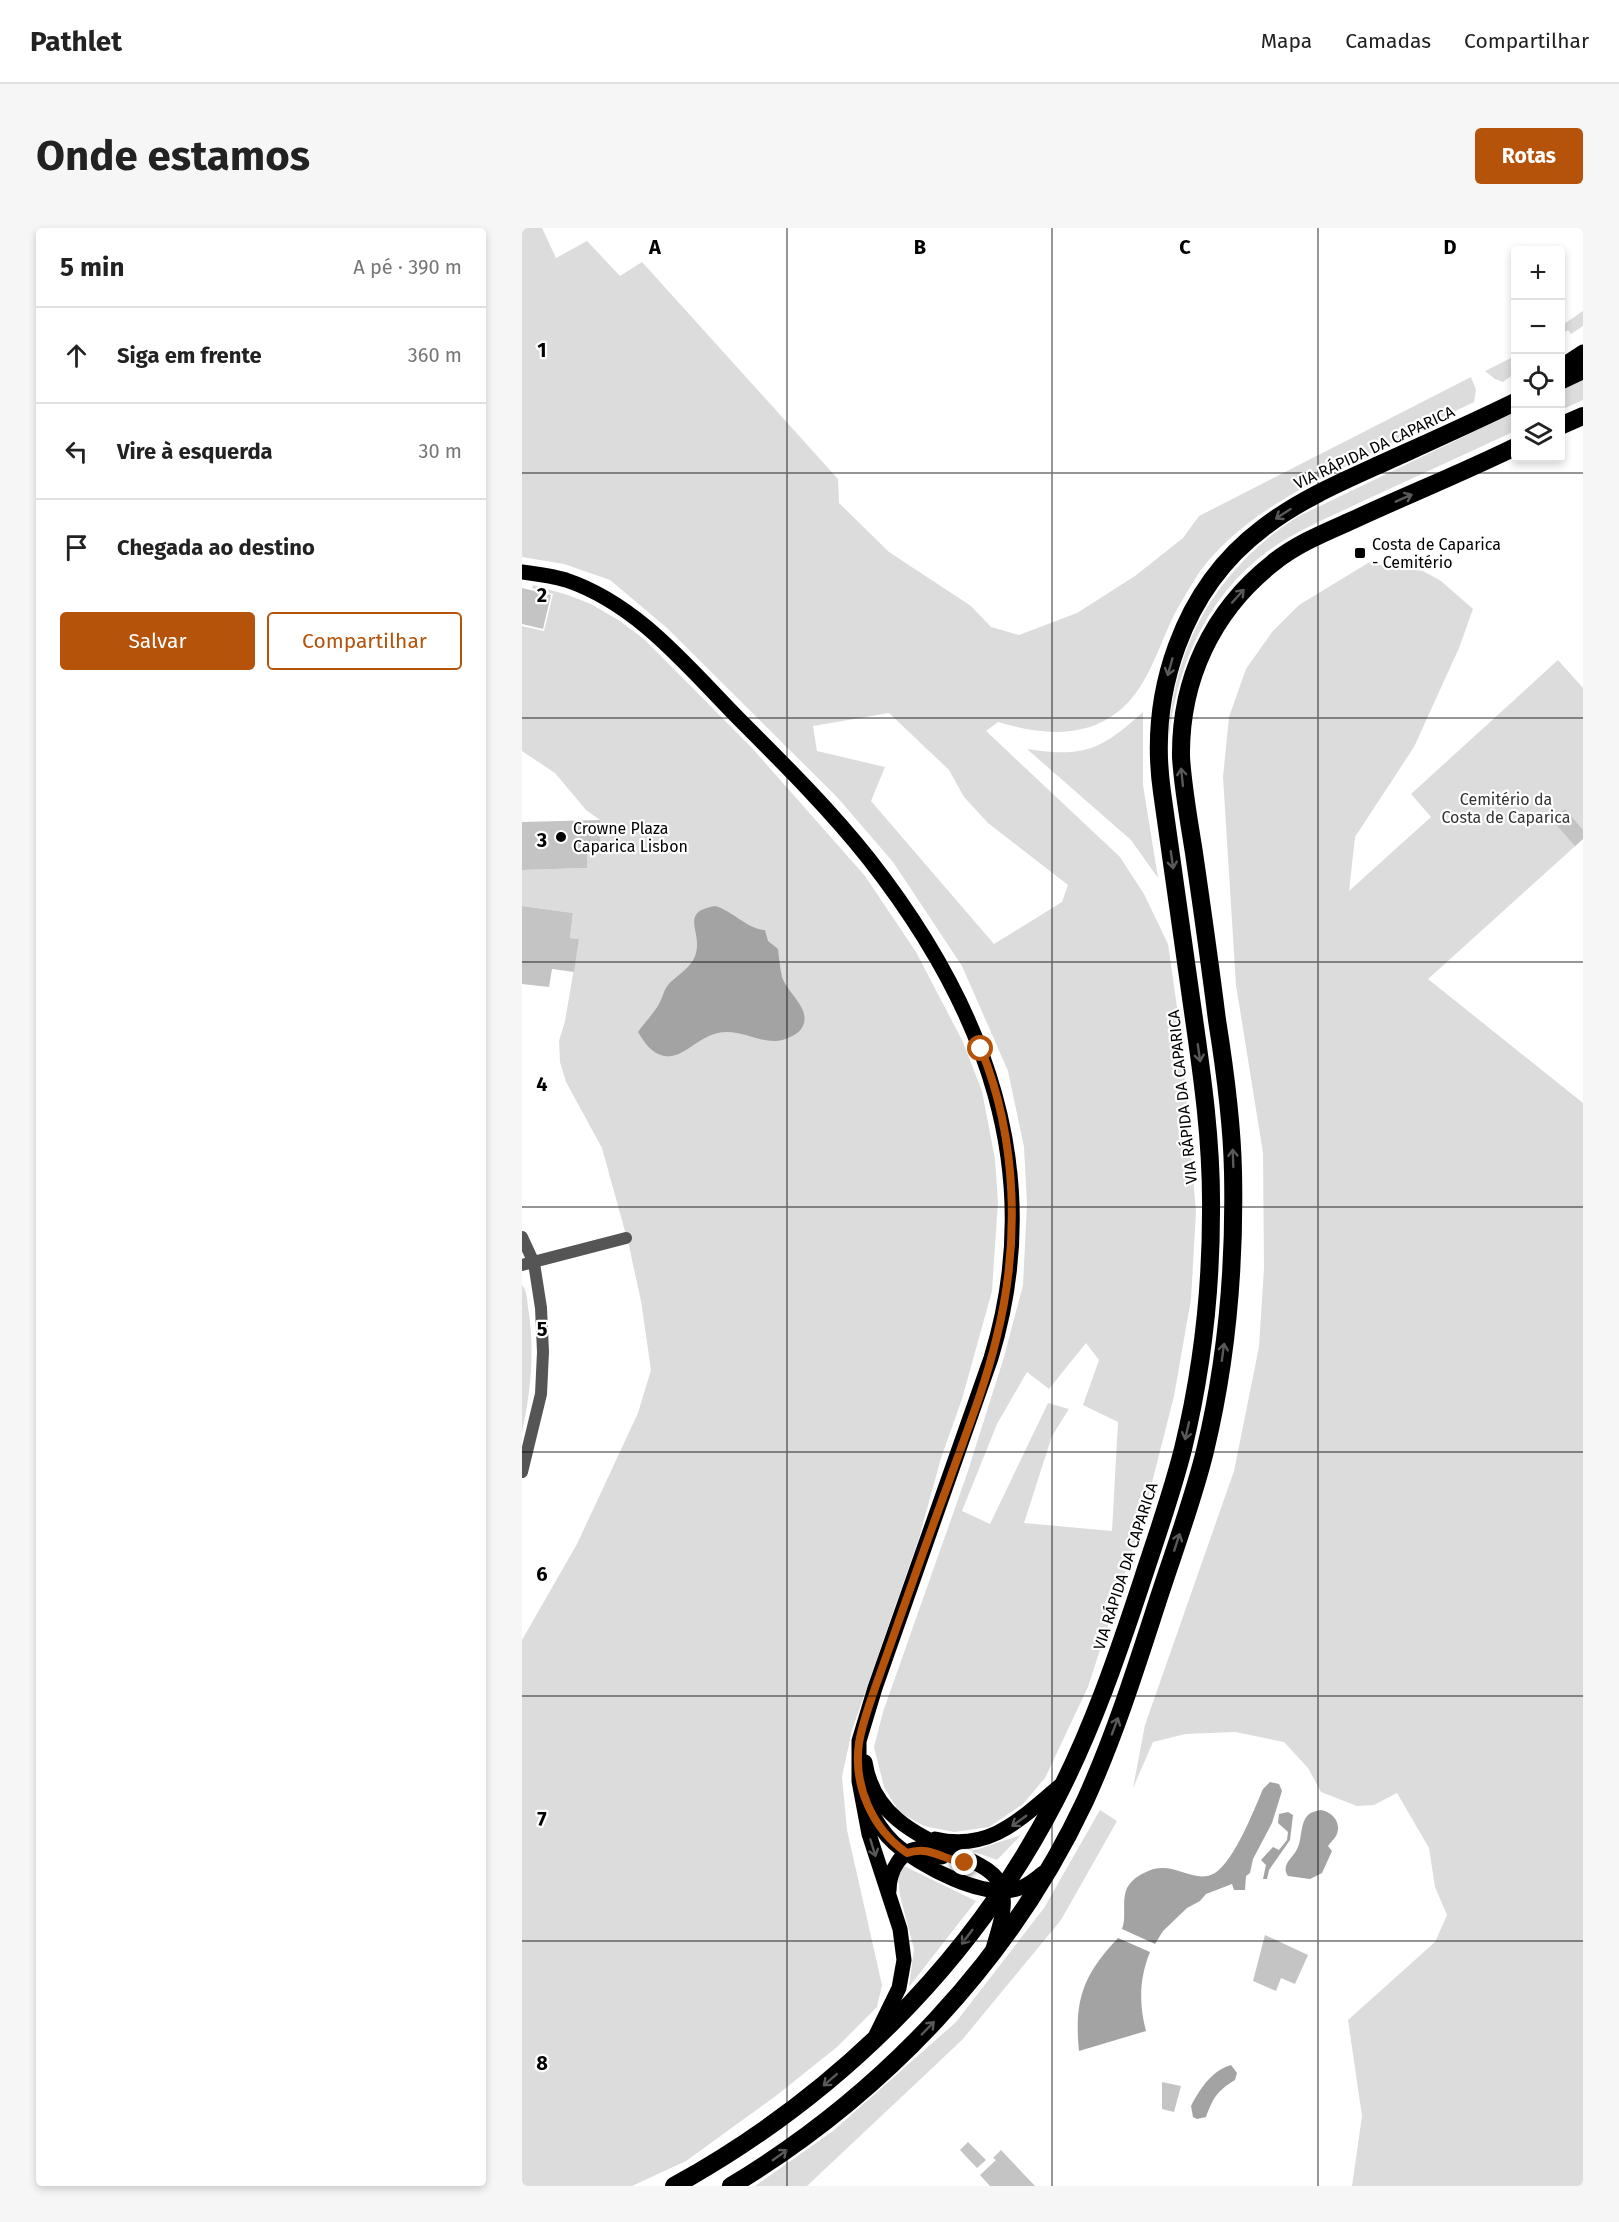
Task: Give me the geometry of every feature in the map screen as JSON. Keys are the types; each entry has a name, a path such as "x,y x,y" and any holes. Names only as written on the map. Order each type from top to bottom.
{"highway":[{"path":"1565,379 1583,370"},
{"name":"VIA RÁPIDA DA CAPARICA","path":"674,2186 739,2147 805,2101 874,2041 941,1971 1002,1890 1030,1846 1064,1784 1102,1696 1166,1508 1188,1427 1204,1329 1210,1248 1210,1154 1203,1080 1159,772 1158,737 1165,685 1176,646 1185,626 1219,571 1262,528 1334,485 1511,404"},
{"path":"1565,424 1583,416"},
{"path":"731,2186 814,2130 886,2069 944,2010 991,1954 1029,1900 1061,1848 1100,1765 1129,1688 1186,1516 1212,1420 1226,1333 1233,1240 1232,1142 1227,1085 1182,772 1181,731 1192,678 1208,639 1224,612 1242,591 1274,562 1328,531 1511,449"}],"main road":[{"path":"1565,364 1583,352"},
{"path":"1334,485 1511,396"},
{"path":"522,572 567,581 599,594 624,609 655,634 789,770 850,836 900,903 951,985 967,1016 987,1063 1006,1140 1011,1196 1010,1256 1002,1316 988,1366 867,1711 859,1741 858,1770 866,1823 902,1941 904,1969 899,1988 874,2041"},
{"path":"867,1711 863,1742 869,1778 882,1805 891,1815 912,1830 988,1870 998,1880 1002,1890 1003,1910 991,1954"},
{"path":"858,1770 863,1793 872,1814 885,1833 907,1853 968,1886 1002,1890 1019,1889 1035,1880 1050,1865 1061,1848"},
{"path":"912,1830 941,1840 964,1841 987,1837 1019,1822 1064,1784"},
{"path":"891,1902 892,1874 895,1866 907,1853 926,1850 949,1860 988,1870"}],"street":[{"path":"522,1237 541,1308 543,1352 541,1394 522,1472"},
{"path":"528,1264 626,1238"}],"green space":[{"path":"522,228 542,228 556,258 587,241 620,276 642,262 838,479 839,503 889,552 971,606 991,627 1019,635 1077,613 1135,576 1183,538 1199,516 1471,377 1476,390 1474,402 1297,491 1235,534 1201,570 1175,613 1145,678 1138,690 1119,711 1091,727 1076,730 1045,731 998,722 986,731 1120,857 1144,894 1168,944 1181,1035 1196,1212 1191,1299 1174,1396 1144,1514 1088,1687 1045,1778 1023,1804 989,1827 954,1832 924,1826 899,1812 884,1787 874,1747 883,1712 967,1474 1004,1357 1023,1285 1027,1204 1024,1147 1008,1071 962,966 893,862 837,797 667,628 610,580 564,564 522,557","holes":["889,713 949,770 964,797 988,823 1068,885 1062,902 994,944 871,801 885,767 817,751 813,726","1086,1343 1099,1360 1083,1405 1118,1422 1112,1531 1024,1523 1052,1436 1069,1409 1048,1403 990,1524 962,1511 997,1424 1027,1372 1049,1389"]},
{"path":"1583,311 1583,326 1571,334 1568,330 1565,332 1565,323"},
{"path":"1511,358 1511,376 1503,382 1485,371"},
{"path":"1583,380 1583,400 1565,408 1565,388"},
{"path":"1511,414 1511,433 1302,530 1279,543 1246,570 1226,591 1196,639 1177,692 1168,748 1171,712 1178,678 1188,646 1202,616 1220,588 1242,562 1267,539 1297,517"},
{"name":"Cemitério da Costa de Caparica","path":"1368,563 1423,571 1441,581 1473,609 1459,648 1414,747 1355,837 1349,891 1431,817 1411,794 1558,660 1583,688 1583,839 1428,979 1583,1103 1583,2186 1352,2186 1362,2116 1348,2020 1435,1942 1447,1915 1435,1887 1429,1848 1397,1793 1374,1805 1357,1806 1321,1792 1308,1768 1284,1742 1235,1732 1185,1734 1153,1742 1133,1788 1145,1725 1234,1471 1259,1347 1264,1268 1263,1153 1236,985 1223,777 1229,717 1246,669 1272,632 1299,605"},
{"path":"533,585 591,604 620,621 645,640 752,748 865,876 916,952 963,1042 982,1091 995,1159 998,1202 992,1291 962,1399 941,1458 919,1538 852,1730 842,1777 847,1830 882,1985 877,2007 837,2047 777,2095 686,2161 632,2186 522,2186 522,1640 577,1544 638,1413 651,1370 641,1301 629,1246 602,1148 566,1082 560,1062 559,1041 565,1021 579,939 570,938 573,913 522,906 522,870 587,868 587,853 600,852 600,820 586,810 555,773 522,751 522,626 544,631 553,594 532,588"},
{"path":"1143,712 1143,785 1158,878 1131,840 1027,749 1063,752 1091,748 1115,735"},
{"path":"522,1285 527,1298 532,1354 530,1386 522,1432"},
{"path":"1100,1810 1117,1821 1061,1920 962,2040 807,2186 755,2186 833,2131 956,2022 1044,1908"},
{"path":"1021,1835 997,1860 972,1851"},
{"path":"904,1866 976,1901 909,1987 914,1949 900,1896 898,1878"}],"shaded area":[{"path":"715,906 752,927 765,930 768,941 778,949 782,977 804,1013 803,1026 795,1034 776,1041 736,1033 717,1033 679,1054 659,1055 648,1047 638,1032 658,1006 668,985 688,967 694,958 697,945 694,924 698,913"},
{"path":"1270,1782 1279,1784 1282,1791 1272,1823 1253,1859 1250,1873 1246,1876 1245,1890 1234,1890 1232,1884 1206,1894 1163,1931 1155,1944 1122,1929 1125,1893 1132,1881 1141,1874 1164,1868 1199,1876 1215,1873 1236,1847 1263,1789"},
{"path":"1321,1810 1330,1814 1338,1825 1337,1834 1328,1846 1332,1851 1322,1873 1310,1879 1288,1876 1287,1864 1298,1847 1305,1818"},
{"path":"1288,1812 1293,1815 1290,1840 1269,1870 1267,1879 1263,1879 1266,1865 1261,1860 1273,1847 1279,1850 1287,1840 1288,1832 1278,1823 1279,1814"},
{"path":"1118,1938 1150,1952 1141,1991 1146,2031 1079,2051 1078,2017 1084,1989 1096,1964"},
{"path":"1231,2065 1237,2073 1235,2080 1216,2096 1206,2117 1197,2119 1193,2117 1191,2106 1202,2087 1212,2076"}],"building":[{"path":"522,588 551,595 543,629 522,624"},
{"path":"1565,809 1583,830 1583,839 1575,846 1552,820"},
{"name":"Crowne Plaza Caparica Lisbon","path":"600,820 600,852 587,853 587,868 522,870 522,822"},
{"path":"522,906 573,913 570,938 579,939 574,972 552,969 549,987 522,984"},
{"path":"1265,1935 1308,1955 1295,1984 1281,1978 1276,1991 1253,1981"},
{"path":"1162,2082 1181,2086 1174,2112 1162,2109"},
{"path":"968,2142 986,2160 977,2168 960,2150"},
{"path":"1001,2150 1035,2186 990,2186 980,2175 996,2160 993,2158"}],"place":[{"name":"Costa de Caparica - Cemitério","path":"1360,553"},
{"name":"Crowne Plaza Caparica Lisbon","path":"561,837"}],"route":[{"path":"965,1863 949,1860 926,1850 920,1849 907,1853 894,1843 879,1825 867,1804 860,1782 858,1756 859,1741 875,1688 991,1358 1007,1287 1011,1196 1006,1140 998,1102 981,1049"}]}
